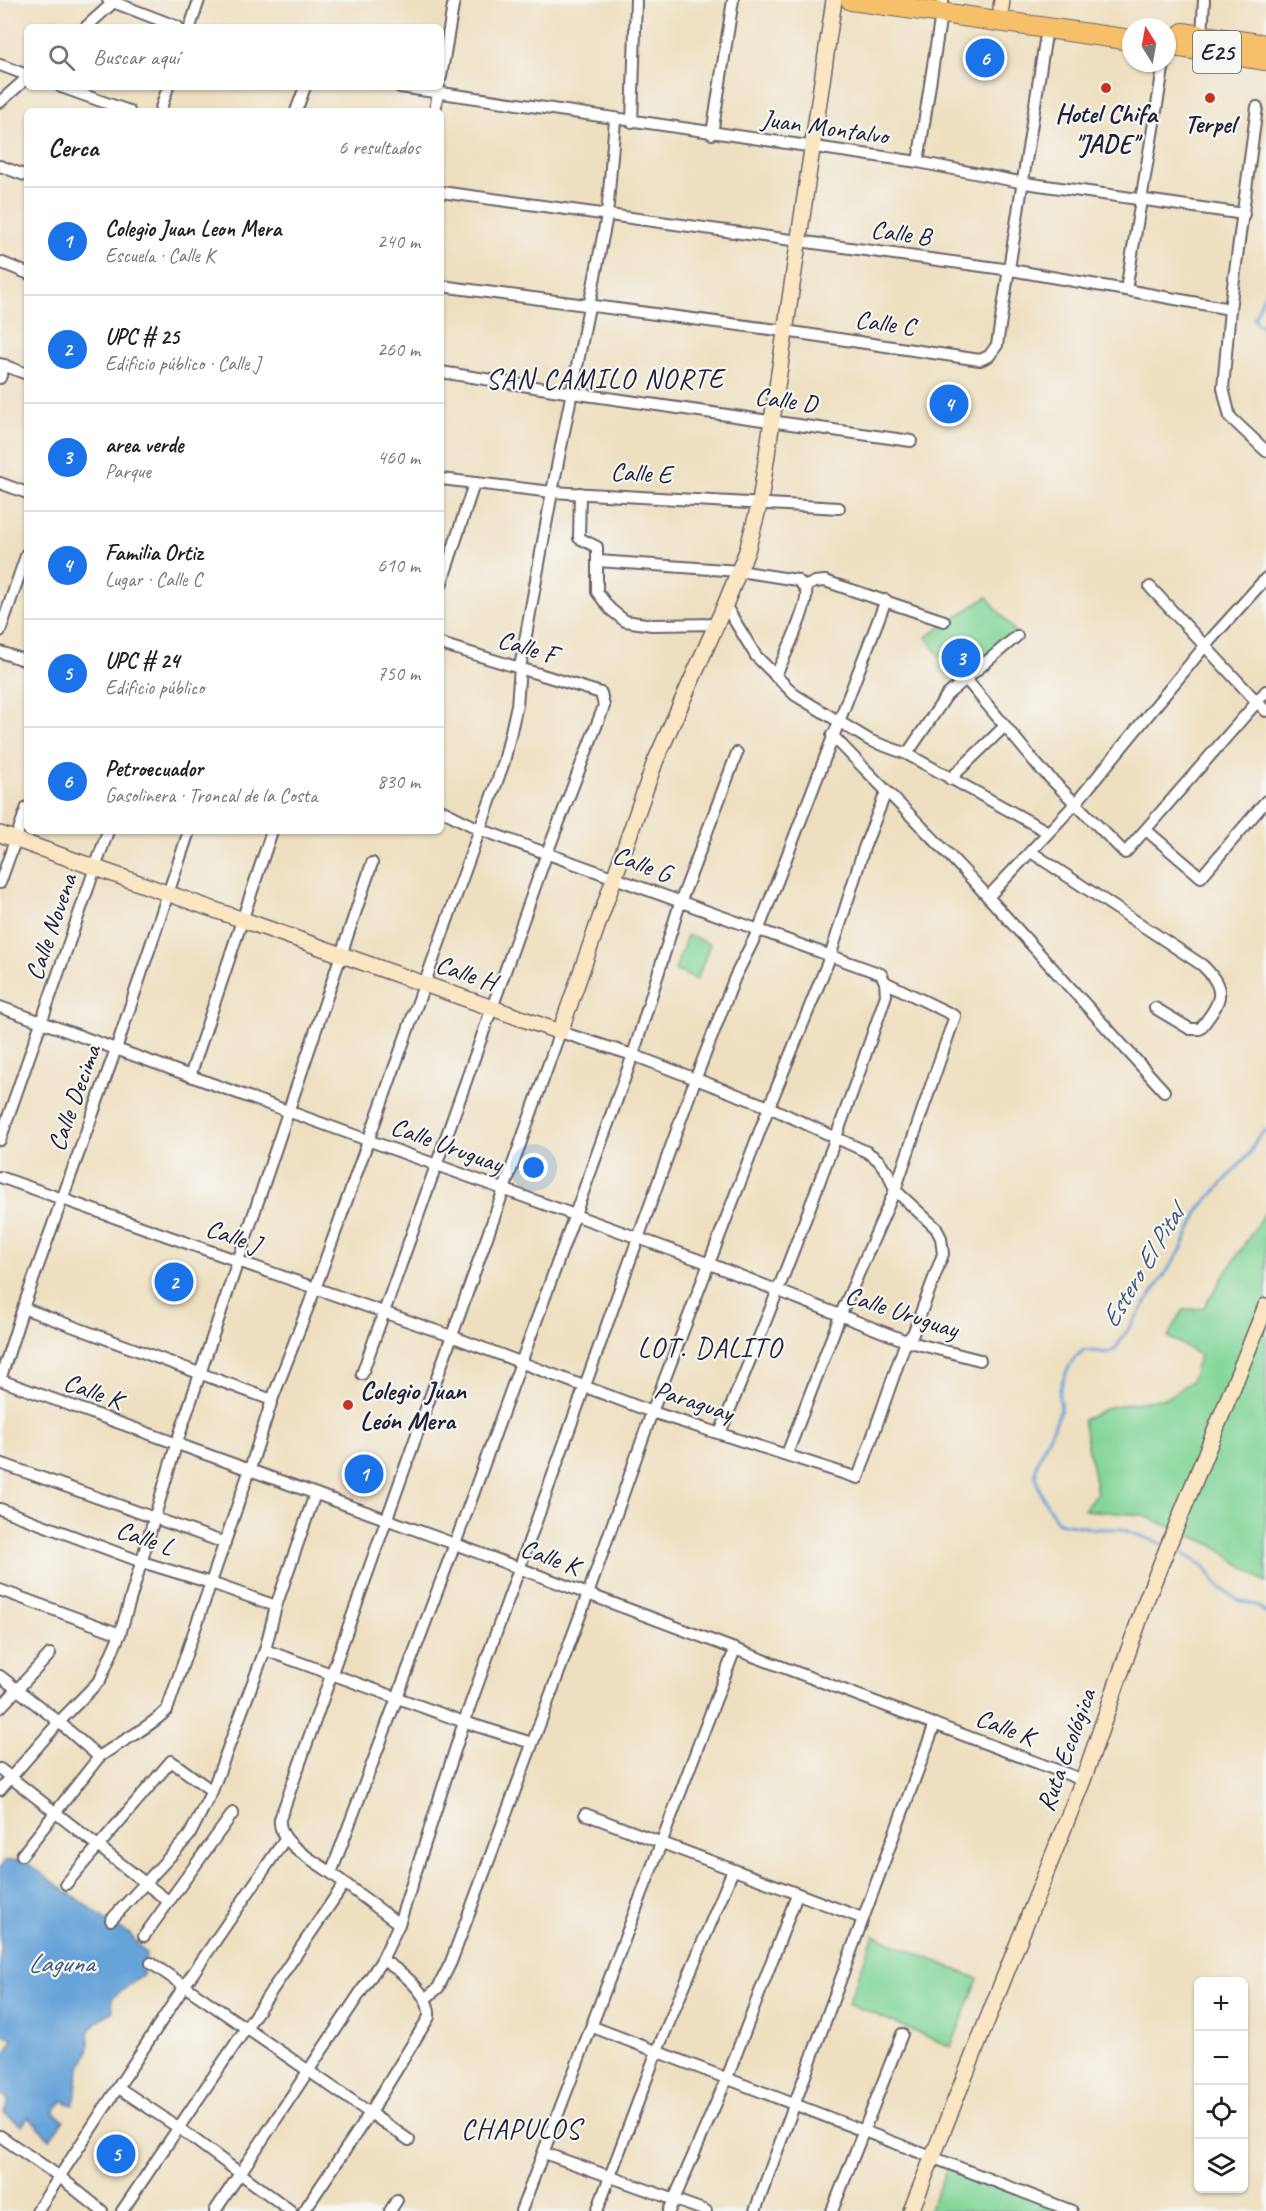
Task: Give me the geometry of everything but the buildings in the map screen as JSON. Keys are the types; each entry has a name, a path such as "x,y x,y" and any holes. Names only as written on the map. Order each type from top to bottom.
{"highway":[{"path":"851,0 940,5 1002,4 1122,24"},
{"path":"940,5 1047,28 1122,39"},
{"name":"E25","path":"1176,32 1266,45"},
{"name":"E25","path":"1176,46 1266,60"}],"street":[{"path":"191,24 199,0"},
{"path":"444,58 453,0"},
{"path":"632,122 636,0"},
{"path":"712,134 733,0"},
{"path":"399,1924 285,1839 280,1828 280,1819 656,762 739,572 760,502 774,421 785,331 800,242 834,0"},
{"path":"1202,36 1204,0"},
{"path":"89,24 113,1 170,24"},
{"path":"918,162 940,5"},
{"name":"Calle C","path":"444,286 983,359 998,345 1025,183 1047,28"},
{"path":"0,65 24,75"},
{"path":"1126,290 1162,72"},
{"path":"0,102 24,79"},
{"path":"70,90 120,108"},
{"path":"161,108 167,90"},
{"path":"297,108 304,90"},
{"path":"436,108 439,90"},
{"name":"Juan Montalvo","path":"439,90 615,120 918,162 1025,183 1244,214"},
{"path":"1257,107 1223,378 1226,408 1230,417 1266,451"},
{"path":"22,1855 99,1757 127,1736 157,1720 167,1710 212,1583 272,1400 315,1289 504,762 517,705 520,668 552,492 591,307 607,216 615,120"},
{"path":"0,166 24,175"},
{"name":"Calle B","path":"444,192 1011,270 1230,309"},
{"path":"0,262 24,272"},
{"path":"0,378 2,364 24,373"},
{"name":"Calle D","path":"444,372 911,441"},
{"name":"Calle E","path":"444,479 552,492 839,508"},
{"path":"0,483 24,492"},
{"path":"444,576 474,484"},
{"path":"580,493 579,538 597,547 597,592 610,609 628,623 717,624"},
{"path":"598,561 739,572 793,579 804,587 805,600 786,656 775,676"},
{"path":"0,631 24,562"},
{"path":"988,897 1075,804 1204,647 1266,578"},
{"path":"804,587 825,581 944,621"},
{"path":"1150,588 1266,711"},
{"path":"215,2211 382,1960 399,1924 464,1722 695,1080 735,977 758,931 886,600"},
{"path":"726,605 756,656 795,695 871,741 907,754 1048,832"},
{"path":"907,754 947,695 964,678 1017,636"},
{"name":"Calle F","path":"444,645 601,693 604,706 547,853"},
{"path":"0,652 24,660"},
{"path":"964,678 1039,767 1123,852 1128,851 1266,691"},
{"path":"950,779 1005,726"},
{"path":"832,735 886,792 931,834 1164,1090"},
{"path":"331,1873 455,1544 633,1055 680,903 737,753"},
{"path":"425,1999 438,1988 451,1962 588,1594 652,1412 769,1107 830,957 864,848 886,792"},
{"path":"1146,830 1201,877 1266,801"},
{"name":"Calle G","path":"444,812 479,829 881,974 885,982 956,1016 895,1190"},
{"path":"0,883 24,816"},
{"name":"Calle H","path":"0,834 560,1032 633,1055 769,1107 837,1138 878,1160 888,1173 895,1190 936,1228 941,1238 943,1254 913,1334 906,1341 858,1478"},
{"name":"Calle Novena","path":"0,1140 107,834"},
{"name":"Calle Decima","path":"0,1380 22,1308 116,1049 188,834"},
{"path":"190,1076 271,834"},
{"path":"1031,852 1202,965 1218,980 1220,986 1217,1003 1200,1029 1190,1029 1155,1008"},
{"path":"362,1374 438,1166 547,853"},
{"path":"0,1790 59,1722 100,1680 120,1634 176,1445 372,862"},
{"path":"720,1433 779,1292 837,1138 886,995 885,982"},
{"name":"Calle Uruguay","path":"0,1007 710,1264 906,1341 980,1360"},
{"name":"Calle J","path":"0,1177 451,1336"},
{"path":"787,1454 840,1316 895,1190"},
{"name":"Ruta Ecológica","path":"911,2211 1083,1780 1147,1598 1266,1306"},
{"path":"22,1308 272,1400"},
{"name":"Paraguay","path":"451,1336 519,1364 652,1412 858,1478"},
{"name":"Calle K","path":"0,1380 249,1472 455,1544 518,1570 735,1648 1083,1780"},
{"path":"0,1463 225,1543"},
{"path":"111,1920 147,1885 189,1836 212,1791 265,1650 276,1606 315,1494"},
{"name":"Calle L","path":"0,1509 142,1562 212,1583 276,1606"},
{"path":"0,1590 120,1634"},
{"path":"521,2211 593,2027 735,1648"},
{"path":"265,1650 464,1722 532,1743"},
{"path":"0,1708 50,1654"},
{"path":"0,1676 99,1757"},
{"path":"755,2211 935,1724"},
{"path":"66,1884 171,1761 212,1791"},
{"path":"0,1769 168,1901"},
{"path":"144,1936 232,1813"},
{"path":"585,1814 862,1918"},
{"path":"37,2211 185,1984 285,1839"},
{"path":"597,2211 657,2051 733,1870"},
{"path":"123,2211 344,1884"},
{"path":"669,2211 727,2078 798,1895"},
{"path":"304,2211 370,2113 429,2017 430,2008 425,1999 391,1965 382,1960"},
{"path":"151,1963 185,1984 410,2140"},
{"path":"593,2027 863,2128 931,2157 1072,2211"},
{"path":"832,2211 902,2034"},
{"path":"119,2088 179,2128 291,2211"},
{"path":"1,2139 60,2177 102,2211"},
{"path":"544,2153 706,2211"},
{"path":"390,2211 397,2200"}],"green space":[{"path":"987,597 1016,633 955,678 926,637"},
{"path":"687,935 710,944 697,980 675,970"},
{"path":"1266,1211 1266,1583 1213,1545 1142,1515 1084,1510 1097,1493 1083,1420 1109,1407 1166,1398 1191,1381 1200,1355 1168,1337 1183,1310 1203,1308"},
{"path":"874,1935 978,1979 951,2047 848,2003"},
{"path":"950,2162 1066,2211 929,2211"}],"water":[{"name":"Laguna","path":"23,1860 116,1927 130,1934 146,1954 143,1975 112,1998 113,2011 99,2020 88,2033 88,2053 76,2084 75,2101 73,2105 62,2101 53,2112 64,2120 50,2139 28,2117 22,2126 4,2113 9,2101 0,2094 0,2066 13,2039 0,2033 0,1868 5,1861"}],"waterway":[{"name":"Estero El Pital","path":"1266,291 1254,318 1257,324 1266,327"},
{"name":"Estero El Pital","path":"1163,1544 1121,1529 1095,1529 1058,1522 1039,1488 1036,1476 1037,1466 1061,1410 1059,1394 1071,1363 1084,1350 1108,1353 1115,1349 1181,1250 1200,1208 1250,1153 1257,1138 1266,1130"},
{"name":"Estero El Pital","path":"1172,1547 1204,1566 1218,1586 1240,1601 1256,1605 1266,1613"}],"place":[{"name":"Petroecuador","path":"985,58"},
{"name":"Hotel Chifa \"JADE\"","path":"1106,88"},
{"name":"Terpel","path":"1210,98"},
{"name":"Familia Ortiz","path":"949,404"},
{"name":"area verde","path":"961,658"},
{"name":"UPC # 25","path":"174,1282"},
{"name":"Colegio Juan León Mera","path":"348,1405"},
{"name":"Colegio Juan Leon Mera","path":"364,1474"},
{"name":"UPC # 24","path":"116,2154"}],"district":[{"name":"SAN CAMILO NORTE","path":"605,378"},
{"name":"LOT. DALITO","path":"710,1347"},
{"name":"CHAPULOS","path":"521,2128"}]}
